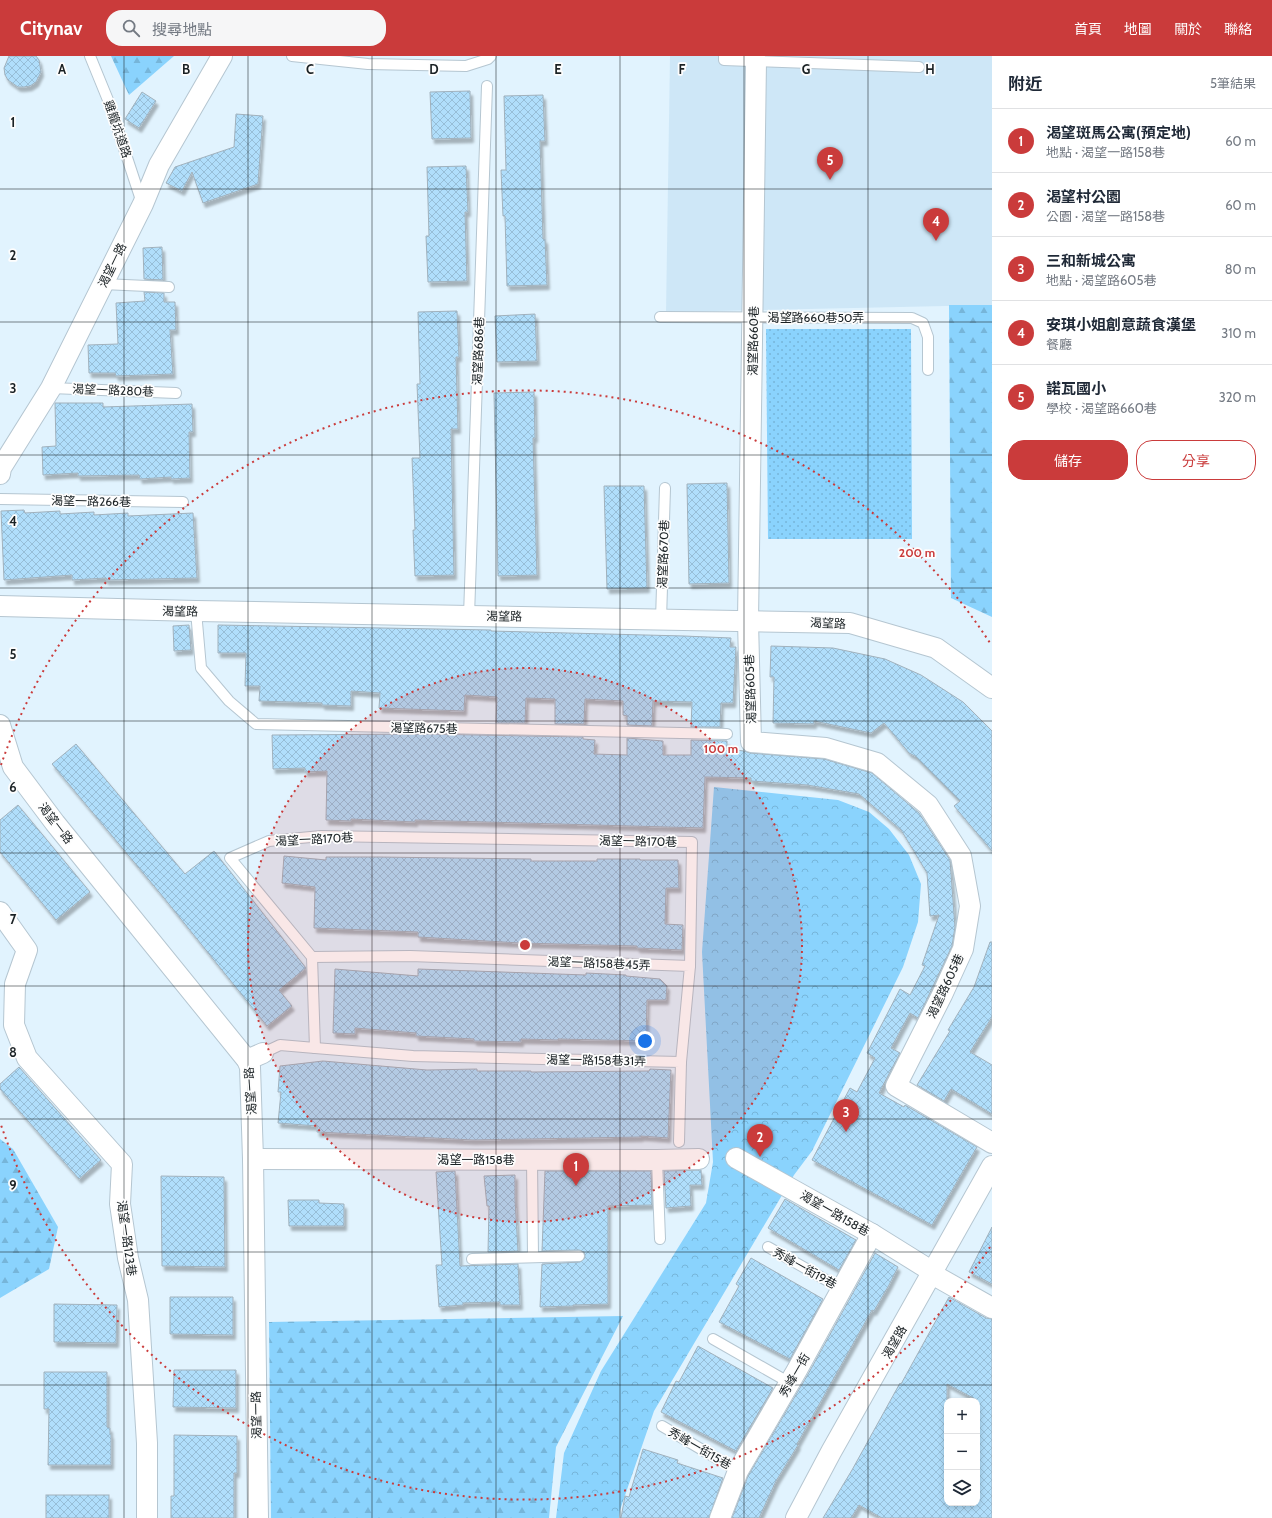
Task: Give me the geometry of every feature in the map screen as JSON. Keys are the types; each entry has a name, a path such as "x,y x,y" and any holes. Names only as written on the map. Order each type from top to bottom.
{"street":[{"name":"渴望一路","path":"0,469 51,388 143,204 159,165 222,56"},
{"name":"渴望路660巷","path":"748,621 754,317 756,61"},
{"name":"渴望路","path":"0,606 850,624 936,648 992,688"},
{"name":"渴望路605巷","path":"748,621 751,742 826,748 877,763 928,805 960,856 970,906 963,949 942,995 896,1086 992,1143"},
{"name":"渴望一路","path":"0,725 12,767 55,823 255,1057 250,1067 253,1159 258,1518"},
{"name":"渴望一路123巷","path":"0,912 27,950 14,984 14,1025 27,1058 122,1164 120,1204 128,1258 138,1300 147,1443 147,1518"},
{"name":"渴望一路158巷","path":"253,1159 657,1160 678,1150 699,1159"},
{"name":"渴望一路158巷","path":"736,1158 872,1234 992,1308"},
{"name":"渴望路","path":"796,1518 831,1452 933,1273 954,1231 992,1166"},
{"name":"秀峰一街","path":"720,1518 738,1471 790,1383 872,1234"}],"lane":[{"name":"雞籠坑道路","path":"90,56 108,100 143,204"},
{"path":"292,56 466,66 488,59 491,56"},
{"path":"724,56 724,60 756,61 787,59 919,67"},
{"name":"渴望路686巷","path":"469,616 486,86"},
{"path":"102,284 169,287"},
{"name":"渴望路660巷50弄","path":"660,317 912,318 923,323 928,338 928,370"},
{"name":"渴望一路280巷","path":"51,388 176,393"},
{"name":"渴望路670巷","path":"661,620 665,488"},
{"name":"渴望一路266巷","path":"0,499 183,502"},
{"name":"渴望路675巷","path":"196,611 201,668 229,702 256,724 727,734"},
{"name":"渴望一路170巷","path":"312,957 230,858 269,841 321,836 692,842 690,966"},
{"name":"渴望一路158巷45弄","path":"312,957 410,956 690,966"},
{"path":"255,1057 280,1045 315,1048 312,957"},
{"path":"678,1150 681,1062 690,966"},
{"name":"渴望一路158巷31弄","path":"315,1048 413,1056 681,1062"},
{"path":"532,1159 533,1257"},
{"path":"657,1160 660,1240"},
{"name":"秀峰一街19巷","path":"768,1247 842,1289"},
{"path":"472,1259 579,1256"},
{"path":"713,1339 790,1383"},
{"name":"秀峰一街15巷","path":"662,1426 738,1471"}],"shaded area":[{"path":"670,56 992,56 992,305 666,312"}],"green space":[{"path":"111,56 174,56 129,95"},
{"path":"949,305 992,305 992,617 951,598"},
{"path":"766,329 911,329 912,539 768,539"},
{"path":"714,787 838,800 869,812 889,829 909,855 921,884 918,922 903,967 812,1151 794,1175 654,1411 620,1510 619,1518 556,1518 564,1453 601,1371 706,1203 713,1162 702,952"},
{"path":"0,1139 13,1149 58,1227 49,1269 0,1298"},
{"path":"623,1316 556,1447 549,1518 271,1518 269,1322"}],"building":[{"path":"9,56 36,56 39,60 41,72 36,82 30,86 18,87 8,80 5,75 4,68"},
{"path":"470,91 471,138 432,139 430,92"},
{"path":"142,92 156,101 139,128 125,119"},
{"path":"543,95 545,141 540,141 543,239 545,239 547,285 507,286 505,216 503,216 501,170 506,170 504,96"},
{"path":"236,114 263,116 258,184 203,203 192,172 182,191 166,183 175,167 234,147"},
{"path":"466,166 468,212 465,212 467,281 428,282 426,236 429,236 427,167"},
{"path":"162,247 163,280 144,279 143,248"},
{"path":"144,292 164,293 164,302 175,302 176,330 170,330 173,374 116,376 115,373 89,373 88,345 118,344 116,303 145,301"},
{"path":"457,311 459,357 456,357 458,429 451,429 454,575 415,576 412,458 420,458 417,384 420,384 418,312"},
{"path":"535,314 537,361 497,362 495,316"},
{"path":"534,392 535,438 533,438 537,575 498,576 494,393"},
{"path":"55,403 103,403 103,407 192,404 193,432 189,432 190,478 171,479 171,477 140,479 139,475 78,476 78,473 43,475 42,447 56,446"},
{"path":"727,483 729,583 689,584 687,484"},
{"path":"604,486 644,486 647,588 607,589"},
{"path":"24,510 25,513 60,511 60,514 94,512 94,515 128,513 128,516 193,513 197,578 106,580 106,578 72,580 72,575 4,580 1,511"},
{"path":"189,625 191,650 174,651 173,626"},
{"path":"218,625 491,630 731,638 730,647 736,647 733,703 721,703 720,727 691,727 692,702 653,701 652,726 627,725 627,716 623,715 623,701 585,699 584,724 555,724 555,699 526,698 525,723 496,723 497,697 465,695 464,711 379,708 380,693 351,691 351,706 322,705 322,703 259,701 260,686 245,686 246,653 218,653"},
{"path":"771,646 833,648 885,659 921,675 963,702 992,731 992,851 954,806 960,801 915,756 909,753 884,723 871,733 814,721 814,724 773,723 774,677 770,677"},
{"path":"426,734 583,737 583,739 595,740 594,754 627,755 627,738 663,741 663,755 691,755 691,740 727,741 727,749 750,753 824,759 872,773 919,813 950,860 955,927 952,946 918,1018 910,1013 891,1048 900,1053 879,1093 904,1107 905,1105 977,1147 932,1225 812,1160 850,1088 857,1092 875,1058 867,1053 900,989 910,995 925,966 922,965 939,915 930,916 927,873 901,830 859,794 807,785 751,781 751,778 705,777 703,828 415,820 415,822 351,819 351,821 326,820 327,771 305,772 305,768 273,769 272,735"},
{"path":"76,744 185,874 214,851 306,968 279,990 292,1006 267,1026 164,898 52,764"},
{"path":"18,805 90,892 56,920 0,852 0,820"},
{"path":"284,856 326,860 326,857 378,857 531,859 531,861 597,861 597,859 678,860 679,888 666,888 665,924 683,925 682,950 637,948 637,946 520,943 418,937 418,932 314,928 315,887 282,883"},
{"path":"990,942 992,942 992,1017 970,1052 992,1065 992,1114 951,1089 944,1101 917,1085 950,1031 948,1030 974,987"},
{"path":"335,969 418,976 418,969 626,975 660,979 667,986 666,1000 647,1000 646,1041 521,1039 521,1042 474,1041 474,1039 416,1036 416,1033 355,1028 355,1034 333,1033"},
{"path":"323,1061 427,1070 477,1069 477,1071 531,1072 649,1071 650,1069 671,1070 668,1138 641,1136 473,1140 317,1132 317,1126 278,1123 281,1092 278,1092 280,1066"},
{"path":"19,1067 101,1160 79,1179 0,1089 0,1084"},
{"path":"701,1170 702,1185 690,1185 691,1206 666,1208 664,1171"},
{"path":"455,1171 460,1266 518,1264 520,1305 500,1305 500,1302 463,1303 463,1305 439,1307 436,1265 442,1265 436,1172"},
{"path":"545,1171 651,1171 652,1205 608,1206 608,1304 540,1307 542,1264 580,1262 585,1256 584,1252 579,1250 542,1251"},
{"path":"515,1175 518,1251 488,1252 489,1206 487,1206 484,1176"},
{"path":"161,1176 224,1177 225,1267 162,1266"},
{"path":"785,1199 856,1240 839,1270 768,1228"},
{"path":"288,1200 319,1200 319,1203 344,1204 344,1226 289,1226"},
{"path":"992,1227 992,1284 969,1272"},
{"path":"875,1253 898,1267 889,1285 874,1311 872,1310 797,1444 798,1445 776,1481 759,1518 732,1518 748,1476 807,1376"},
{"path":"751,1258 823,1299 790,1359 719,1322 739,1286 736,1284"},
{"path":"170,1297 233,1297 233,1335 170,1334"},
{"path":"949,1297 986,1318 992,1319 992,1518 882,1518 859,1505 851,1518 823,1518 852,1470 900,1383 901,1384"},
{"path":"54,1304 117,1305 116,1343 54,1342"},
{"path":"698,1346 773,1388 736,1451 661,1412 676,1381 679,1382"},
{"path":"174,1370 236,1370 236,1408 173,1407"},
{"path":"44,1372 107,1372 107,1427 110,1428 111,1434 111,1465 48,1465 49,1409 44,1409"},
{"path":"174,1435 237,1436 237,1473 234,1473 234,1518 171,1518 171,1496 174,1496"},
{"path":"643,1449 678,1460 677,1463 723,1478 709,1518 621,1518 625,1496 629,1497"},
{"path":"46,1495 109,1495 109,1518 46,1518"}],"place":[{"name":"諾瓦國小","path":"830,180"},
{"name":"安琪小姐創意蔬食漢堡","path":"936,241"},
{"name":"三和新城公寓","path":"846,1132"},
{"name":"渴望村公園","path":"760,1157"},
{"name":"渴望斑馬公寓(預定地)","path":"576,1186"}]}
